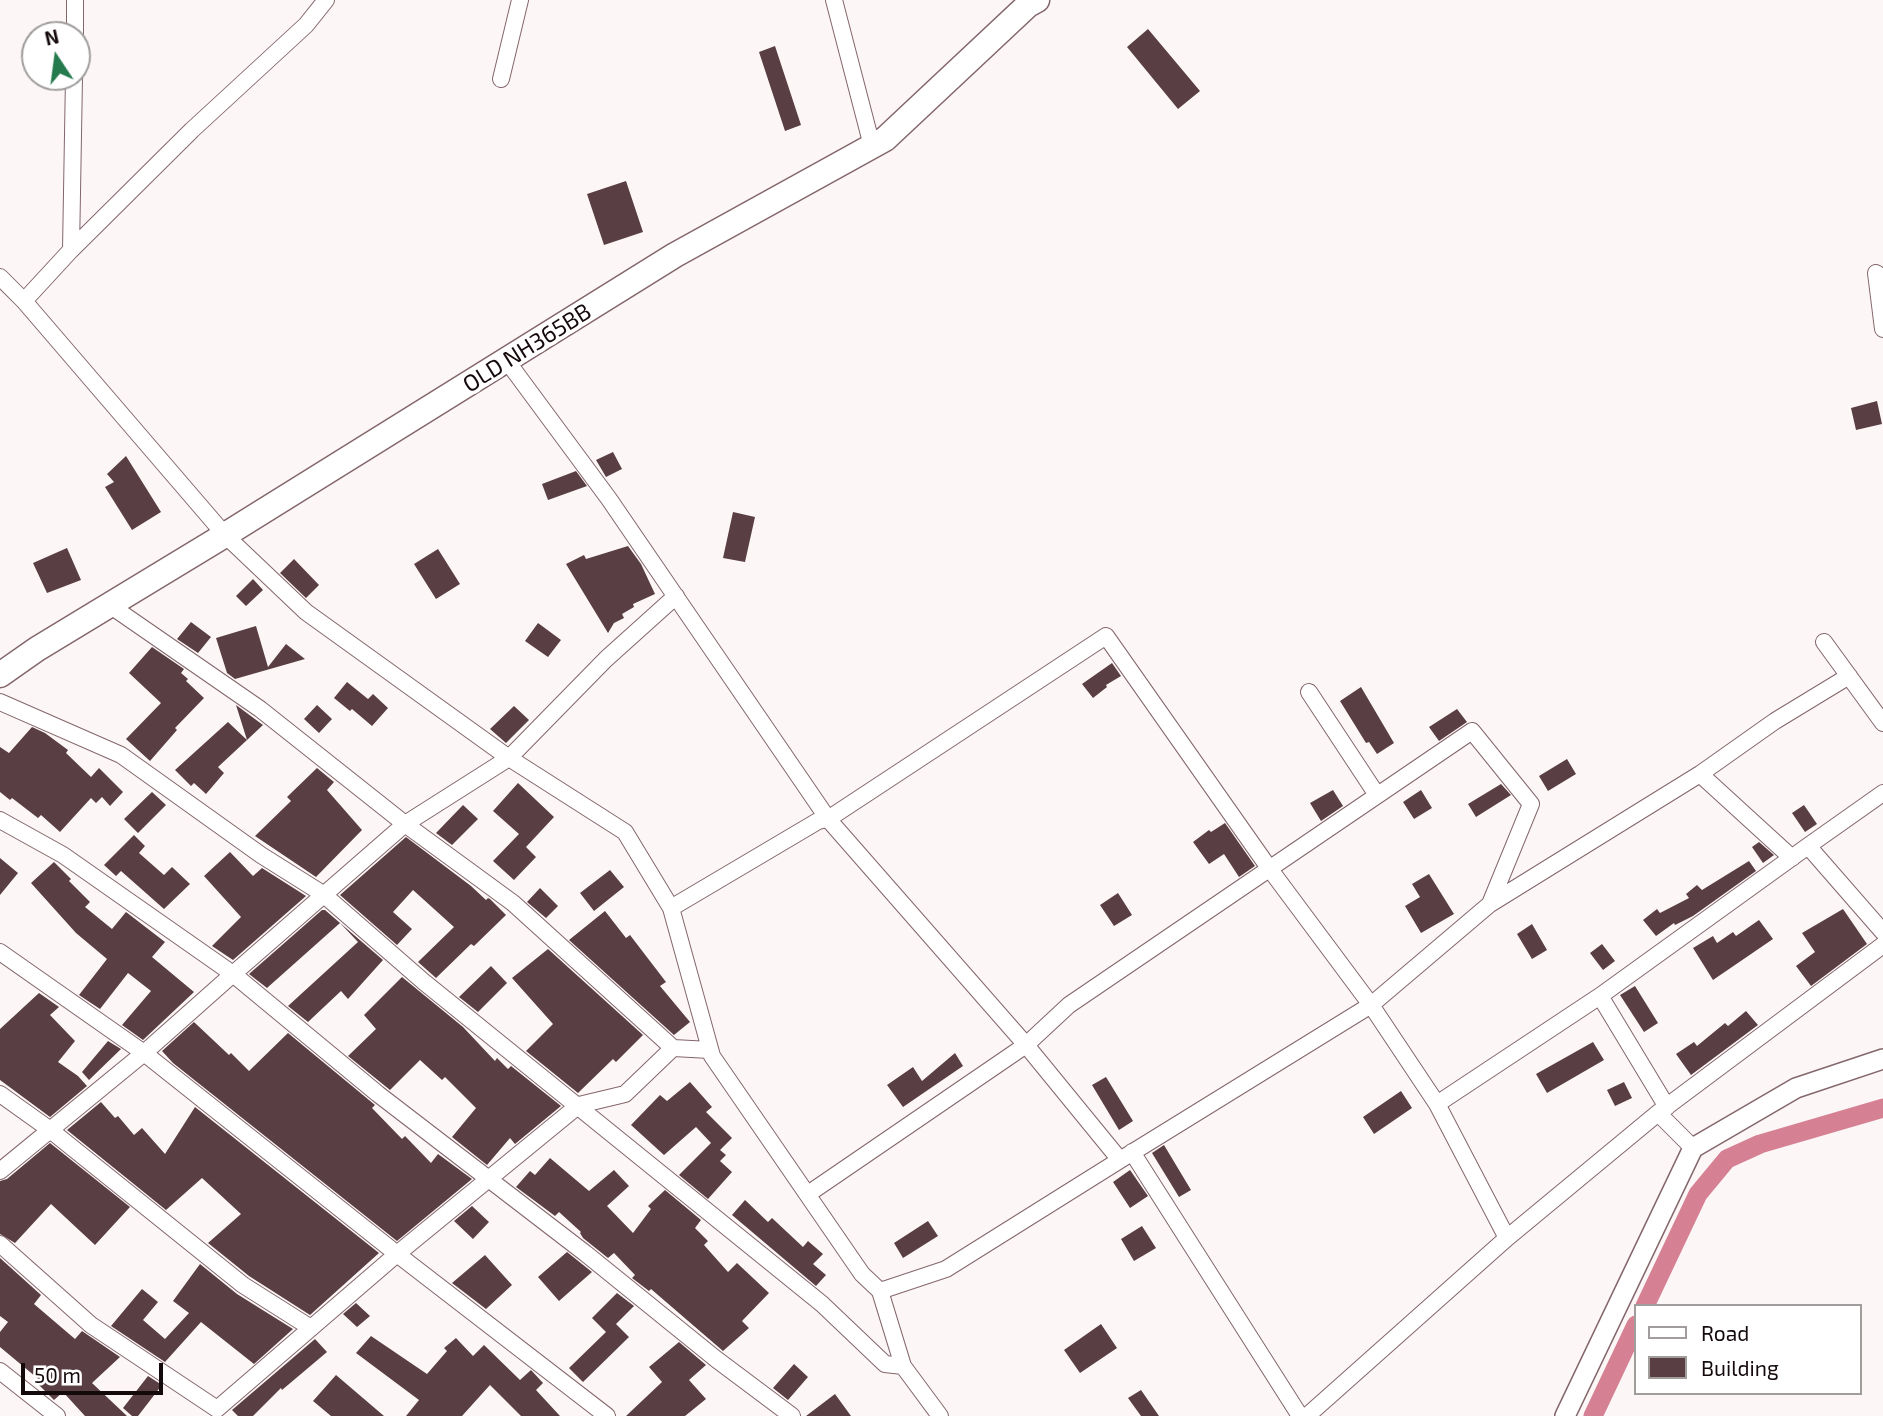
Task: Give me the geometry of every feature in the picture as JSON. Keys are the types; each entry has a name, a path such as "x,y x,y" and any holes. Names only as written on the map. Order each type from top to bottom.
{"main road":[{"name":"OLD NH365BB","path":"0,675 37,649 676,255 885,139 1030,2"}],"street":[{"path":"75,0 75,21"},
{"path":"24,301 71,250 192,130 306,25 326,0"},
{"path":"501,79 520,0"},
{"path":"835,0 872,146"},
{"path":"71,250 74,91"},
{"path":"1883,278 1876,273 1883,329"},
{"path":"0,277 24,301 225,535 306,612 509,758 625,832 671,908 712,1056 862,1275 880,1291 903,1366 940,1416"},
{"path":"507,361 609,499 828,819 1126,1156 1300,1416"},
{"path":"0,1171 144,1053 405,824 509,758 606,659 676,596"},
{"path":"110,606 260,709 405,824 513,903 673,1048 710,1050"},
{"path":"671,908 818,821 828,819 1106,636 1269,868 1371,1005 1437,1104 1507,1238"},
{"path":"1824,642 1883,723"},
{"path":"880,1291 946,1269 1371,1005 1490,904 1700,774 1775,720 1849,676"},
{"path":"1309,692 1377,795"},
{"path":"0,702 121,755 261,855 323,894 424,982 822,1304 885,1364 903,1366"},
{"path":"807,1194 1026,1045 1069,1005 1472,731 1531,804 1490,904"},
{"path":"1700,774 1792,858"},
{"path":"1437,1104 1600,996 1883,793"},
{"path":"0,820 63,855 233,974 378,1094 792,1416"},
{"path":"1808,846 1883,932"},
{"path":"1307,1416 1507,1238 1662,1110 1883,945"},
{"path":"0,952 144,1053 607,1416"},
{"path":"1600,996 1662,1110 1693,1148"},
{"path":"0,1244 91,1325 217,1414 397,1254 579,1105 625,1094 673,1048"},
{"path":"1565,1416 1693,1148 1796,1088 1883,1059"},
{"path":"0,1094 48,1129 243,1285 311,1328"},
{"path":"0,1371 57,1416"}],"building":[{"path":"1148,29 1200,91 1178,109 1127,47"},
{"path":"775,46 801,125 785,131 759,52"},
{"path":"626,181 643,232 604,245 587,194"},
{"path":"1877,401 1882,424 1856,430 1851,408"},
{"path":"613,452 622,469 606,477 596,460"},
{"path":"126,456 161,512 132,530 105,487 114,482 107,474"},
{"path":"576,471 587,486 548,500 542,484"},
{"path":"733,512 755,517 745,562 723,558"},
{"path":"628,546 641,564 655,594 633,604 634,607 622,614 624,618 614,623 608,633 566,564 584,555 586,559"},
{"path":"67,548 81,580 47,593 33,563"},
{"path":"438,549 460,584 436,599 414,564"},
{"path":"294,559 319,585 306,598 280,573"},
{"path":"253,579 263,590 246,606 236,596"},
{"path":"191,622 211,637 198,653 177,639"},
{"path":"538,623 561,640 548,657 525,641"},
{"path":"256,626 268,667 286,644 305,659 235,679 227,673 216,638"},
{"path":"152,647 184,669 181,673 188,679 186,681 204,698 175,728 177,730 150,761 126,739 161,703 129,673"},
{"path":"1112,663 1121,676 1106,685 1107,687 1093,698 1082,684"},
{"path":"347,682 368,699 373,694 388,708 372,726 334,698"},
{"path":"1361,687 1394,743 1377,754 1369,742 1366,743 1340,701"},
{"path":"236,705 263,725 247,740"},
{"path":"317,705 332,719 319,733 304,719"},
{"path":"514,706 529,720 506,743 490,729"},
{"path":"1457,709 1467,722 1439,741 1429,727"},
{"path":"228,722 247,740 218,767 224,773 206,794 194,783 191,786 175,770"},
{"path":"32,727 68,750 66,753 91,777 99,768 123,792 110,806 102,797 96,803 91,798 60,832 41,815 38,818 12,798 10,800 0,792 0,747 9,753"},
{"path":"1567,759 1576,774 1548,791 1539,776"},
{"path":"317,768 334,782 327,790 362,830 316,877 255,836 291,801 287,797"},
{"path":"518,783 554,817 526,847 536,857 514,880 493,861 519,834 493,811"},
{"path":"1501,784 1511,795 1476,817 1468,804"},
{"path":"1333,790 1343,806 1321,821 1310,803"},
{"path":"1421,790 1432,808 1414,819 1403,802"},
{"path":"152,792 166,805 138,833 124,819"},
{"path":"463,805 478,819 452,845 436,833"},
{"path":"1804,805 1817,824 1805,832 1792,813"},
{"path":"1225,823 1255,866 1239,877 1224,854 1209,864 1193,842 1209,830 1211,832"},
{"path":"134,835 145,846 139,853 164,875 172,867 190,884 164,909 121,871 116,876 104,865"},
{"path":"406,837 486,900 490,899 506,915 436,978 418,962 454,927 413,890 393,912 412,929 397,945 340,895"},
{"path":"1759,842 1774,855 1763,863 1752,847"},
{"path":"230,852 253,876 262,868 306,896 233,960 212,946 241,917 204,876"},
{"path":"0,858 18,873 0,895"},
{"path":"1749,861 1756,871 1693,916 1675,925 1674,923 1656,936 1643,920 1657,909 1660,913 1689,898 1686,894 1697,885 1702,890"},
{"path":"54,862 90,902 85,907 112,929 126,912 165,942 152,957 194,992 143,1040 122,1025 151,991 128,973 100,1009 79,995 107,959 76,933 31,883"},
{"path":"610,870 624,887 594,911 580,893"},
{"path":"1429,874 1454,914 1421,933 1405,906 1420,897 1412,884"},
{"path":"540,888 558,906 546,918 527,902"},
{"path":"1118,893 1132,915 1114,926 1100,905"},
{"path":"1843,909 1867,944 1811,986 1796,966 1815,952 1802,933"},
{"path":"325,910 383,960 348,999 341,991 308,1022 288,1006 358,942 340,923 267,988 249,974"},
{"path":"605,911 626,938 630,935 666,982 660,986 690,1022 674,1035 569,940"},
{"path":"1759,920 1773,939 1713,980 1693,948 1713,936 1717,943 1733,932 1736,936"},
{"path":"1532,924 1547,950 1532,959 1517,934"},
{"path":"1602,944 1615,961 1603,970 1590,953"},
{"path":"548,949 643,1035 616,1062 613,1059 578,1093 526,1051 553,1024 512,978"},
{"path":"491,966 507,983 478,1012 459,997"},
{"path":"402,977 463,1027 495,1061 497,1058 508,1069 511,1066 561,1106 515,1144 510,1138 487,1165 452,1137 476,1108 445,1077 442,1080 420,1060 390,1090 348,1056 376,1029 364,1015"},
{"path":"1635,986 1658,1023 1644,1032 1620,995"},
{"path":"39,993 59,1007 50,1015 75,1041 58,1062 87,1086 50,1117 0,1080 0,1029"},
{"path":"1746,1011 1758,1025 1691,1075 1676,1054 1694,1042 1697,1046 1725,1023 1728,1026"},
{"path":"194,1022 249,1071 288,1033 375,1105 372,1108 402,1139 405,1136 431,1163 438,1154 472,1179 397,1241 173,1063 162,1051"},
{"path":"108,1041 121,1049 89,1080 82,1072"},
{"path":"1593,1042 1604,1060 1547,1093 1536,1074"},
{"path":"955,1053 963,1066 903,1107 887,1085 913,1067 922,1081"},
{"path":"1106,1077 1133,1121 1119,1130 1092,1085"},
{"path":"690,1082 712,1107 706,1112 732,1138 720,1150 726,1155 720,1161 732,1172 708,1199 679,1175 711,1143 696,1127 664,1155 631,1125 660,1095 667,1101"},
{"path":"1624,1082 1632,1098 1615,1106 1607,1090"},
{"path":"1401,1091 1412,1108 1374,1134 1363,1117"},
{"path":"101,1102 115,1118 118,1116 134,1135 142,1128 165,1154 195,1107 379,1253 310,1315 249,1276 208,1243 241,1214 202,1178 166,1210 67,1130"},
{"path":"50,1143 130,1207 95,1245 51,1204 15,1243 0,1234 0,1181 7,1179"},
{"path":"1164,1145 1191,1190 1179,1197 1152,1153"},
{"path":"550,1158 589,1191 614,1170 629,1186 607,1206 633,1233 651,1209 648,1206 665,1190 701,1220 695,1228 708,1241 704,1245 728,1272 737,1263 769,1293 742,1321 749,1328 723,1351 651,1289 649,1291 632,1278 635,1275 614,1253 608,1258 583,1238 581,1232 559,1212 555,1216 516,1187 530,1171 535,1175"},
{"path":"1130,1170 1148,1196 1130,1208 1113,1182"},
{"path":"745,1200 768,1222 772,1218 803,1247 808,1241 823,1254 813,1264 826,1275 816,1286 732,1215"},
{"path":"472,1206 489,1222 473,1239 454,1221"},
{"path":"928,1221 938,1236 903,1258 894,1243"},
{"path":"1142,1226 1156,1248 1134,1261 1121,1239"},
{"path":"567,1252 592,1272 559,1301 538,1277"},
{"path":"485,1255 512,1285 486,1309 452,1283"},
{"path":"0,1258 41,1295 34,1304 75,1339 82,1331 120,1357 92,1383 127,1416 85,1416 63,1392 54,1400 39,1385 42,1382 0,1347 0,1332 8,1322 0,1316"},
{"path":"200,1264 237,1294 293,1329 254,1364 201,1322 165,1362 111,1326 142,1289 158,1302 143,1320 165,1339 189,1313 173,1301"},
{"path":"617,1293 634,1306 616,1324 629,1337 583,1382 569,1368 606,1332 592,1318"},
{"path":"356,1303 370,1316 357,1327 343,1314"},
{"path":"1101,1324 1117,1348 1080,1373 1064,1350"},
{"path":"371,1336 427,1374 447,1351 444,1348 456,1338 473,1356 484,1345 520,1380 531,1370 543,1383 536,1390 560,1416 521,1416 490,1385 462,1416 406,1416 419,1400 356,1353"},
{"path":"315,1339 327,1352 282,1390 281,1388 253,1416 238,1416 232,1410"},
{"path":"679,1342 706,1365 689,1380 706,1399 685,1416 626,1416 662,1382 649,1367"},
{"path":"794,1364 808,1377 788,1400 773,1388"},
{"path":"336,1375 384,1416 331,1416 313,1401"},
{"path":"148,1376 162,1385 138,1416 132,1416 123,1408"},
{"path":"1141,1390 1159,1416 1141,1416 1128,1398"},
{"path":"835,1394 851,1416 806,1416"}],"waterway":[{"path":"1646,1304 1698,1194 1727,1159 1760,1144 1883,1108"},
{"path":"1593,1416 1634,1329"}]}
